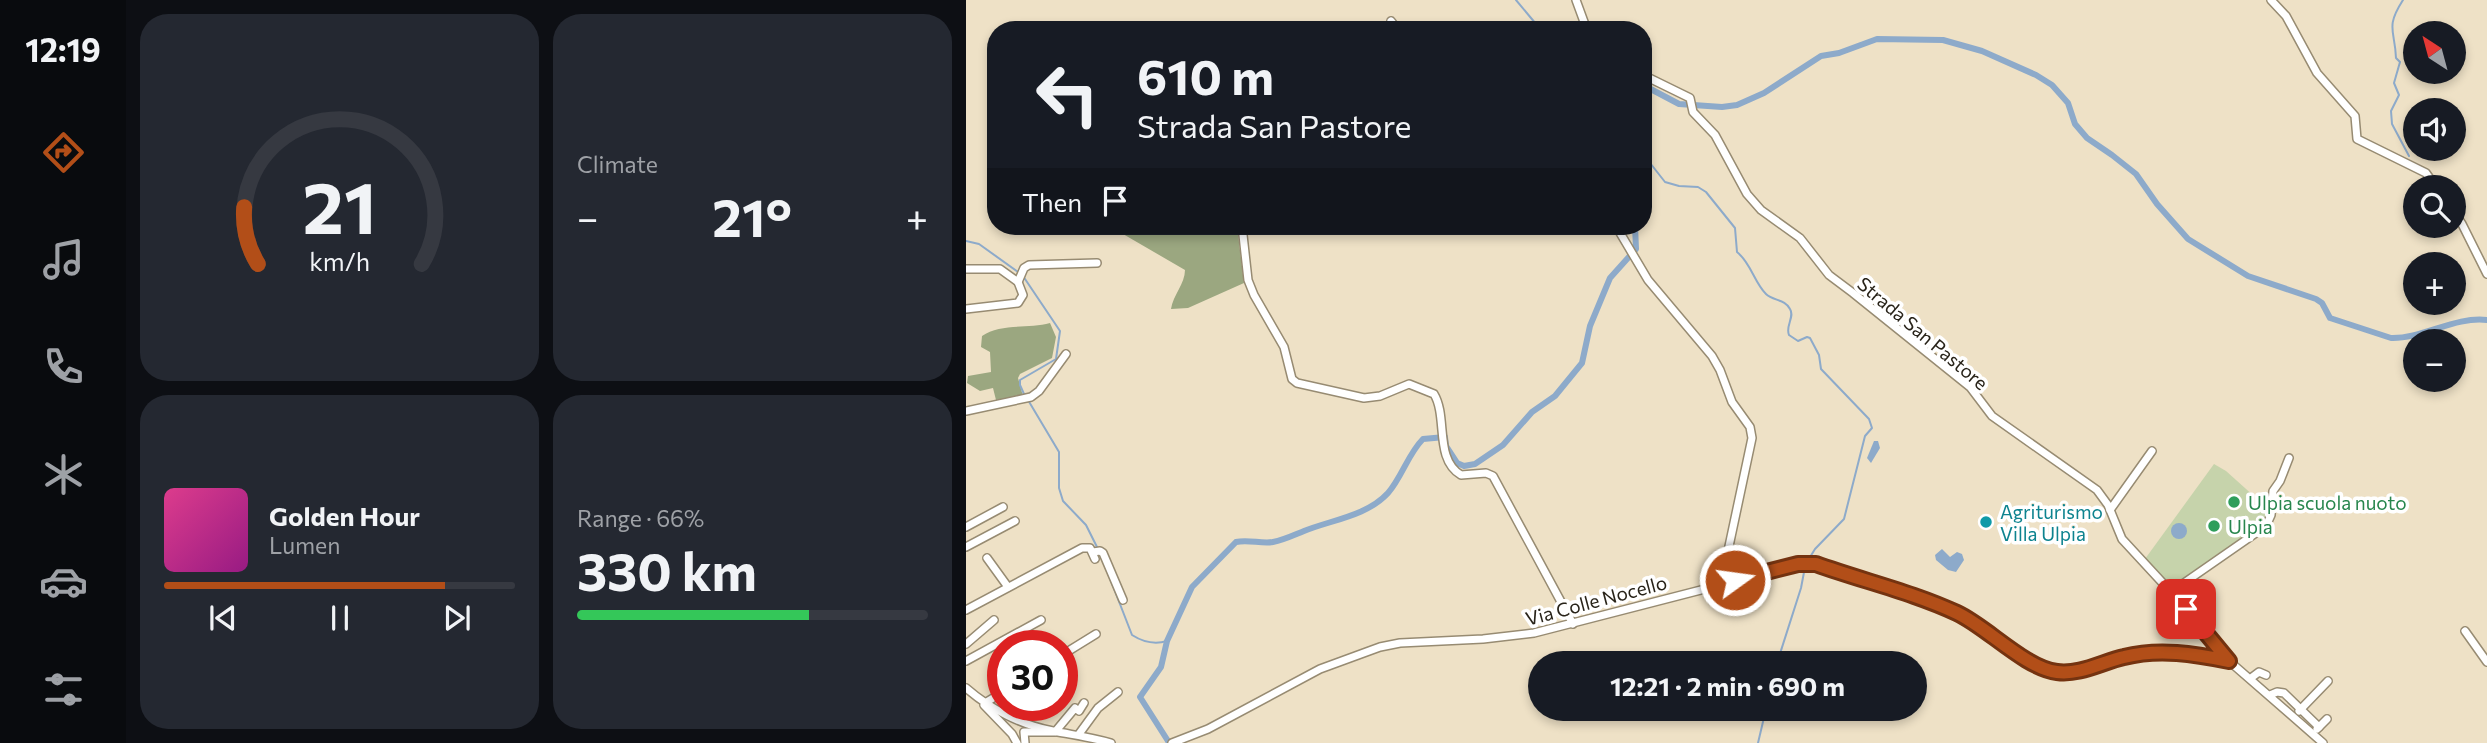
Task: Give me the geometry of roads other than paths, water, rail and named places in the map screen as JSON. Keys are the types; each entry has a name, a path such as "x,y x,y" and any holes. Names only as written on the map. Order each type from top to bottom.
{"street":[{"path":"1576,0 1584,21"},
{"path":"2271,0 2286,16 2317,73 2354,116 2357,139 2427,175"},
{"name":"Strada San Pastore","path":"1652,80 1691,100 1692,110 1715,135 1749,197 1767,215 1800,238 1825,272 1970,387 1992,416 2094,488 2110,510 2122,539 2171,592 2228,661"},
{"path":"2466,232 2487,274"},
{"path":"1243,235 1249,284 1284,347 1292,379 1297,383 1364,398 1380,396 1409,384 1432,392 1439,407 1447,454 1454,471 1461,475"},
{"path":"1622,235 1648,280 1712,356 1732,402 1750,429 1751,447 1728,551 1735,580"},
{"path":"966,309 1018,303 1023,295 1020,277 1029,265 1097,263"},
{"path":"966,269 1000,269 1020,277"},
{"path":"966,411 1031,397 1039,391 1066,354"},
{"path":"2110,510 2152,451"},
{"path":"2171,592 2266,526 2271,515 2273,491 2289,458"},
{"path":"1449,477 1486,473 1493,476 1573,624"},
{"path":"966,527 1003,507"},
{"path":"966,547 1015,521"},
{"path":"966,610 1082,548 1089,547 1094,555 1100,551 1103,553 1123,600"},
{"path":"987,558 1008,587"},
{"name":"Via Colle Nocello","path":"1172,743 1208,729 1320,669 1364,651 1395,644 1523,635 1798,564 1816,564 1959,614 2041,667 2055,672 2074,671 2146,653 2186,654 2228,661 2251,678 2323,743"},
{"path":"966,644 993,620"},
{"path":"966,660 1041,620"},
{"path":"2465,631 2487,662"},
{"path":"1078,646 1096,635"},
{"path":"2224,671 2228,661"},
{"path":"2251,678 2259,673 2266,675"},
{"path":"2294,717 2328,681"},
{"path":"966,688 987,704"},
{"path":"1079,734 1098,708 1118,692"},
{"path":"2270,695 2284,693 2319,727"},
{"path":"982,701 987,699"},
{"path":"982,701 1013,740"},
{"path":"1055,732 1075,708 1079,711 1084,703"},
{"path":"2311,734 2327,719"},
{"path":"1013,740 1010,725 1019,721 1055,732"},
{"path":"1019,721 1024,726 1025,743"},
{"path":"1013,740 1024,732 1055,732 1079,734 1111,743"}],"water":[{"path":"1874,441 1878,441 1880,448 1871,463 1867,458"},
{"path":"2176,523 2182,523 2187,531 2185,537 2176,539 2171,534 2171,528"},
{"path":"1942,549 1950,557 1957,552 1962,554 1964,560 1956,572 1948,570 1936,560 1935,555"}],"waterway":[{"path":"1516,0 1534,21"},
{"path":"2403,0 2397,9 2392,29 2396,58 2400,62 2394,83 2399,95 2391,111 2392,124 2403,145"},
{"path":"1652,90 1679,104 1722,107 1737,105 1764,93 1821,56 1839,53 1877,39 1943,40 1982,51 2052,85 2068,103 2075,124 2087,138 2136,174 2157,204 2188,239 2248,276 2316,299 2322,303 2330,318 2391,338 2415,335 2463,321 2487,320"},
{"path":"1652,165 1665,182 1698,187 1706,192 1735,228 1737,252 1762,289 1790,309 1789,335 1798,341 1810,338 1819,355 1821,369 1869,419 1872,428 1865,436 1844,519 1815,549 1807,562"},
{"path":"1168,741 1140,697 1161,667 1167,641 1192,587 1236,542 1277,541 1370,507 1388,493 1423,439 1445,437 1446,446 1457,463 1464,466 1475,464 1503,445 1532,412 1555,396 1582,363 1590,326 1610,278 1636,249 1635,235"},
{"path":"966,241 979,244 1018,272"},
{"path":"1023,276 1060,331 1056,359 1020,380 1024,394"},
{"path":"1028,400 1059,452 1059,488 1063,501 1086,525 1097,547"},
{"path":"1104,563 1132,635 1149,642 1167,641"},
{"path":"1781,651 1805,567"},
{"path":"1758,743 1763,721"}],"place":[{"name":"Ulpia scuola nuoto","path":"2234,502"},
{"name":"Agriturismo Villa Ulpia","path":"1986,522"},
{"name":"Ulpia","path":"2214,526"}]}
